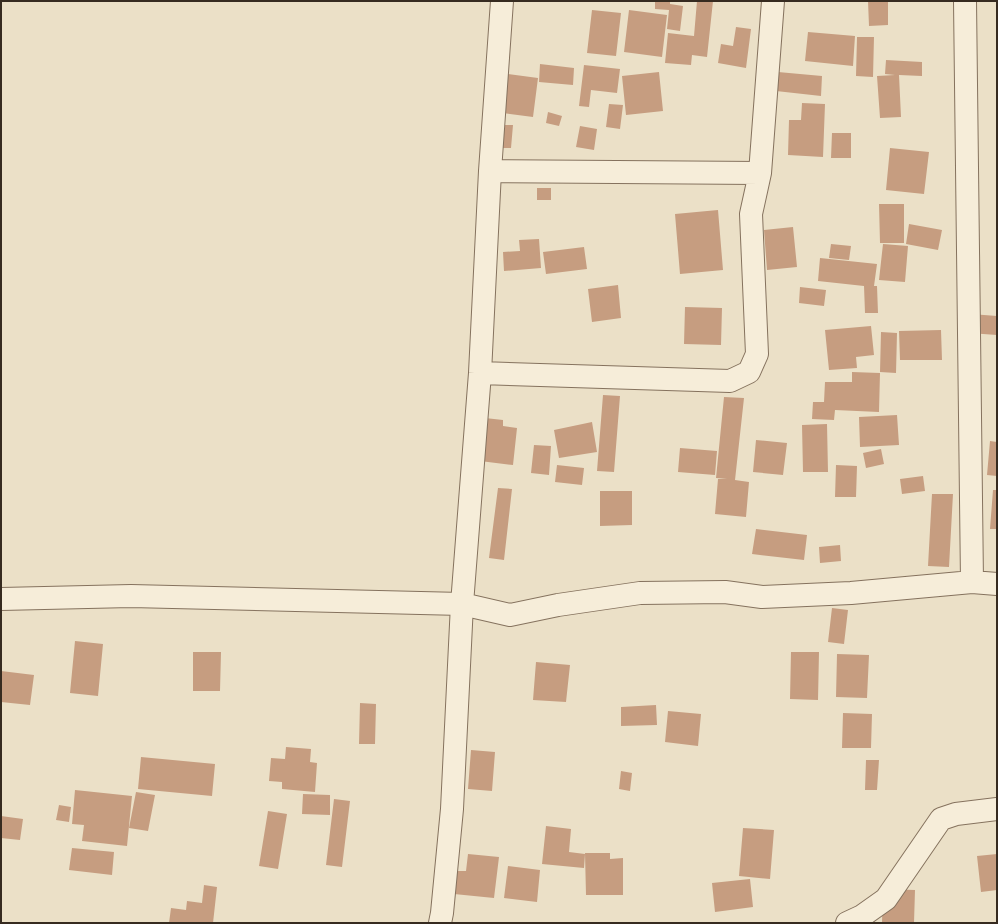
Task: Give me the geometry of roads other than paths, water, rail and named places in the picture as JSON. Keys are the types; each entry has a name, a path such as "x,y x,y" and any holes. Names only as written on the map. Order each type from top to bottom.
{"street":[{"path":"440,923 452,809 462,604 480,373 490,171 502,1"},
{"path":"480,373 730,381 749,372 757,354 751,214 760,173 773,1"},
{"path":"965,1 972,582"},
{"path":"490,171 760,173"},
{"path":"1,599 131,596 462,604 510,615 558,605 640,593 724,592 762,597 851,593 972,582 997,584"},
{"path":"847,923 862,916 886,899 941,819 956,814 997,809"}]}
